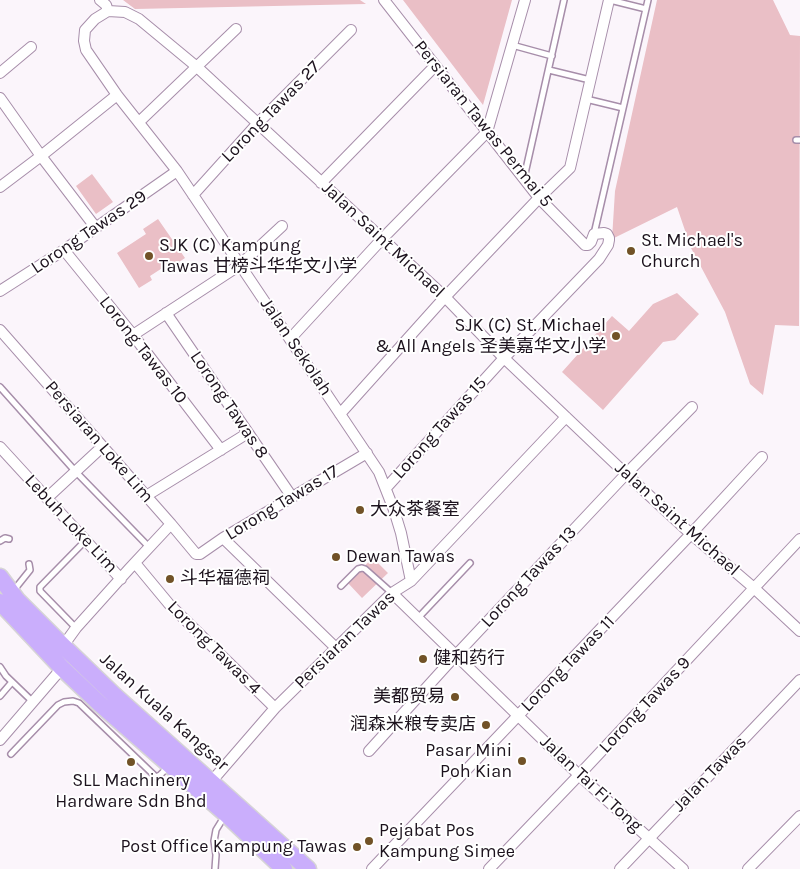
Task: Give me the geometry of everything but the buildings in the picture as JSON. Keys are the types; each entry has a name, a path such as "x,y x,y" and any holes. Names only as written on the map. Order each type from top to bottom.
{"highway":[{"name":"Jalan Kuala Kangsar","path":"0,577 6,597 62,668 100,704 226,814 284,869"},
{"name":"Jalan Kuala Kangsar","path":"6,597 17,600 122,702 308,869"}],"street":[{"name":"Persiaran Tawas Permai 5","path":"384,0 539,198 586,245 590,243 594,234"},
{"path":"290,339 382,239 487,132 525,0"},
{"path":"340,414 445,297 570,168 609,0"},
{"name":"Jalan Saint Michael","path":"104,4 134,16 197,67 445,297 504,358 626,474 691,534 754,588 800,632"},
{"name":"Jalan Sekolah","path":"104,4 95,19 85,30 84,41 86,50 117,95 177,171 367,452 386,488 402,533 411,581"},
{"path":"139,122 236,29"},
{"name":"Lorong Tawas 27","path":"193,195 257,124 351,30"},
{"path":"0,73 31,47"},
{"path":"321,183 435,66"},
{"path":"0,187 117,95"},
{"path":"0,98 96,228"},
{"name":"Lorong Tawas 29","path":"0,291 64,250 177,171"},
{"path":"133,335 240,265 282,226"},
{"name":"Lorong Tawas 15","path":"386,488 504,358 599,259 608,245 609,238 604,233 594,234"},
{"name":"Lorong Tawas 10","path":"64,250 133,335 221,450"},
{"name":"Lorong Tawas 8","path":"166,313 292,497"},
{"name":"Persiaran Loke Lim","path":"1,333 197,554"},
{"name":"Lorong Tawas 13","path":"369,752 456,655 692,406"},
{"name":"Persiaran Tawas","path":"211,782 275,708 392,593 411,581 566,417"},
{"path":"146,496 248,433"},
{"path":"47,498 102,447"},
{"name":"Lebuh Loke Lim","path":"0,448 121,579"},
{"name":"Lorong Tawas 17","path":"197,554 367,452"},
{"name":"Lorong Tawas 11","path":"372,869 762,457"},
{"path":"0,740 62,668 63,646 76,628 171,524"},
{"path":"223,538 336,648"},
{"name":"Lorong Tawas 9","path":"489,869 800,539"},
{"name":"Lorong Tawas 4","path":"135,563 169,604 275,708"},
{"name":"Jalan Tai Fi Tong","path":"392,593 579,775 684,869"},
{"name":"Jalan Tawas","path":"620,869 800,680"},
{"path":"748,869 800,816"}],"lane":[{"path":"524,179 564,0"},
{"path":"609,0 646,9"},
{"path":"594,234 648,0"},
{"path":"512,45 552,56"},
{"path":"549,70 590,80"},
{"path":"586,98 623,108"},
{"path":"0,387 76,472 150,547"},
{"path":"0,541 5,538 9,539"},
{"path":"76,628 40,591 40,587 86,540"},
{"path":"418,618 470,563"},
{"path":"6,597 30,570 30,564"},
{"path":"342,586 358,569 362,568 392,593"},
{"path":"0,667 6,676 34,702"},
{"path":"0,696 12,682"},
{"path":"11,754 58,705 73,701 79,703 156,776 160,775 170,765"},
{"path":"214,869 216,830 226,814"}],"shaded area":[{"path":"123,0 360,0 366,4 135,9"},
{"path":"403,0 512,0 483,105"},
{"path":"657,0 773,0 790,35 800,36 799,326 775,325 763,395 750,384 725,312 691,248 677,207 612,239 615,191"},
{"path":"92,174 113,202 96,214 76,186"},
{"path":"158,219 185,258 170,268 167,265 150,276 152,280 139,288 117,253 146,234 143,229"},
{"path":"677,293 699,314 675,340 663,342 603,410 562,372 612,316 629,331 653,304"},
{"path":"373,558 388,573 362,598 347,582"}],"place":[{"name":"St. Michael's Church","path":"631,251"},
{"name":"SJK (C) Kampung Tawas 甘榜斗华华文小学","path":"149,256"},
{"name":"SJK (C) St. Michael & All Angels 圣美嘉华文小学","path":"616,336"},
{"name":"大众茶餐室","path":"360,510"},
{"name":"Dewan Tawas","path":"336,557"},
{"name":"斗华福德祠","path":"170,579"},
{"name":"健和药行","path":"423,659"},
{"name":"美都贸易","path":"455,697"},
{"name":"润森米粮专卖店","path":"486,725"},
{"name":"Pasar Mini Poh Kian","path":"522,761"},
{"name":"SLL Machinery Hardware Sdn Bhd","path":"131,762"},
{"name":"Pejabat Pos Kampung Simee","path":"369,841"},
{"name":"Post Office Kampung Tawas","path":"357,847"}]}
